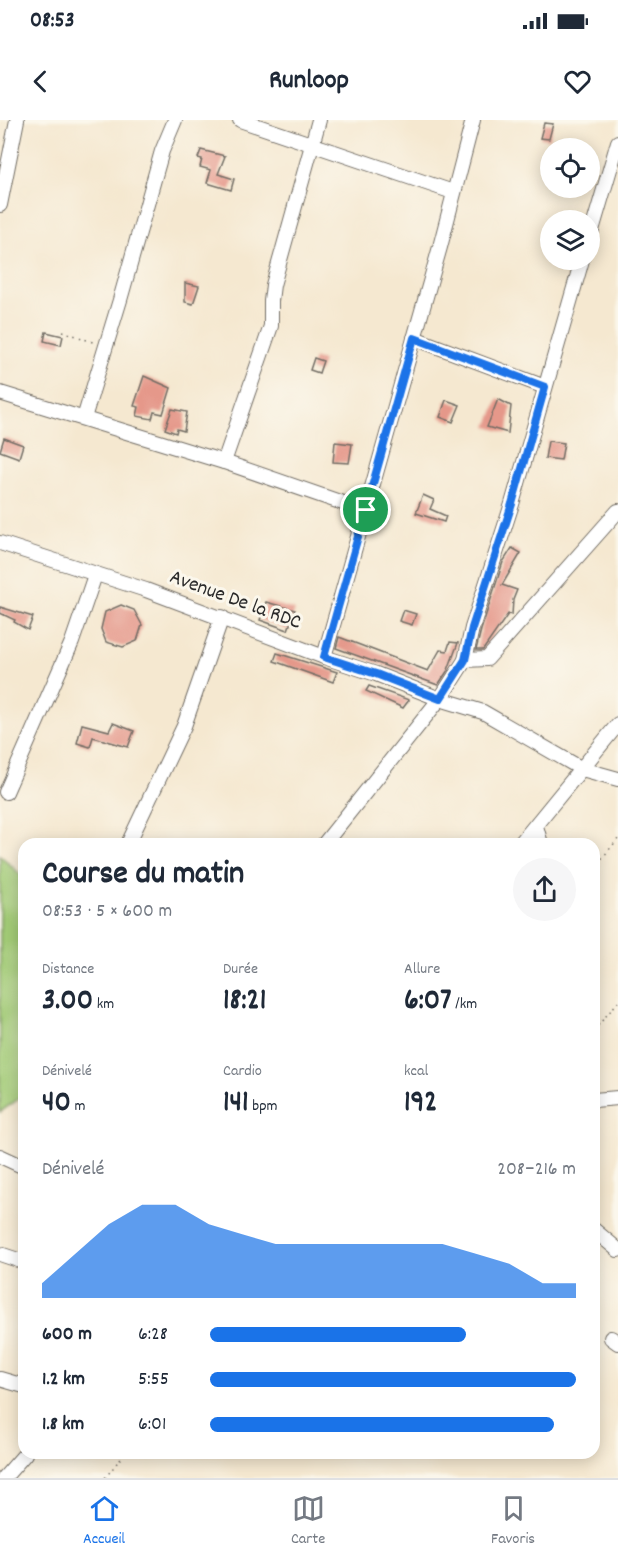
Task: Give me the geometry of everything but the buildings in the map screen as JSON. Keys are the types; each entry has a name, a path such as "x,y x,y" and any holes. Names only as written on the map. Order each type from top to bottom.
{"street":[{"path":"0,203 17,120"},
{"path":"84,418 162,152 175,120"},
{"path":"240,120 453,192"},
{"path":"224,462 272,326 273,285 319,120"},
{"path":"324,657 440,247 473,120"},
{"path":"598,210 618,144"},
{"path":"329,838 440,699 465,660 472,628 519,482 579,270"},
{"path":"414,338 545,387"},
{"path":"0,393 224,462 366,510"},
{"path":"465,660 487,660 618,511"},
{"name":"Avenue De la RDC","path":"0,543 222,617 324,657 483,712 582,769 618,779"},
{"path":"6,792 72,642 95,574"},
{"path":"131,838 184,726 222,617"},
{"path":"525,838 618,724"},
{"path":"536,826 539,838"},
{"path":"600,1100 618,1098"},
{"path":"0,1156 18,1164"},
{"path":"600,1235 618,1250"},
{"path":"0,1254 18,1260"},
{"path":"0,1378 18,1384"},
{"path":"4,1478 21,1459"}],"path":[{"path":"63,331 107,345"},
{"path":"600,861 618,839"},
{"path":"600,1023 618,1002"},
{"path":"105,1478 120,1459"}],"green space":[{"path":"0,855 18,872 18,1099 0,1112"}],"route":[{"path":"414,338 545,387 512,504 486,580 465,660 440,699 324,657 366,510 414,338"}]}
